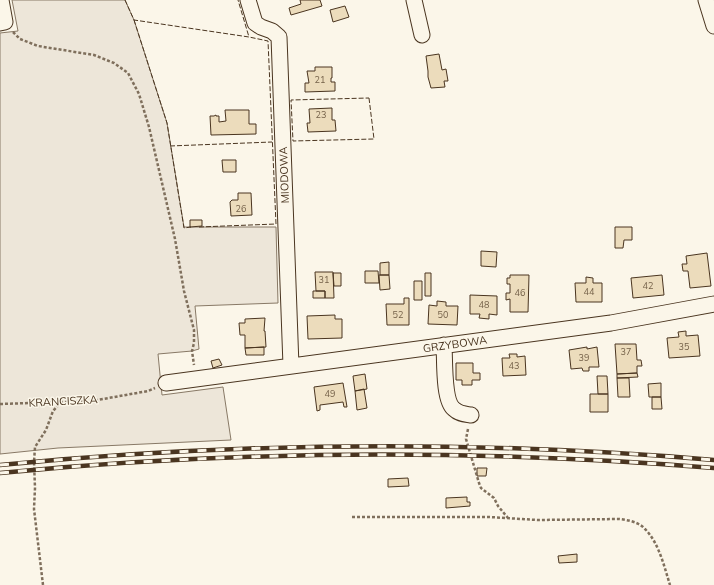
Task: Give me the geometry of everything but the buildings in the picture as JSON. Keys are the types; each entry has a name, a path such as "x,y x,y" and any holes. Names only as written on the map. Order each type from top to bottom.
{"street":[{"path":"1,0 3,23"},
{"name":"MIODOWA","path":"248,0 255,23 272,31 279,38 291,366"},
{"path":"414,0 422,35"},
{"path":"706,0 714,26"},
{"name":"GRZYBOWA","path":"166,383 611,323 714,304"},
{"path":"444,345 446,386 449,403 453,409 462,414 471,415"}],"path":[{"path":"3,23 20,39 38,46 94,55 114,63 128,73 139,94 149,127 175,239 184,292 194,330 194,343 192,351"},
{"name":"KRANCISZKA","path":"0,404 99,400 148,391 166,383"},
{"path":"43,585 34,509 35,447 46,430 53,412 61,402"},
{"path":"471,415 466,440 479,483 481,488 494,498 498,506 508,518"},
{"path":"352,517 508,518 538,520 619,519 631,521 645,528 657,546 670,585"}],"shaded area":[{"path":"12,0 125,0 134,20 167,123 184,227 276,227 278,303 195,306 199,349 158,354 162,395 223,387 231,440 58,448 0,454 0,33 18,31"}],"railway":[{"path":"0,465 89,457 178,452 357,446 536,449 714,460"},
{"path":"0,473 89,465 178,460 268,456 357,455 446,455 536,458 714,468"}],"fence":[{"path":"125,0 134,20 249,37 238,0"},
{"path":"134,20 167,123 184,228 191,227"},
{"path":"199,227 276,224 268,41 249,37"},
{"path":"369,98 374,139 293,141 291,100 369,98"},
{"path":"170,146 272,142"}]}
